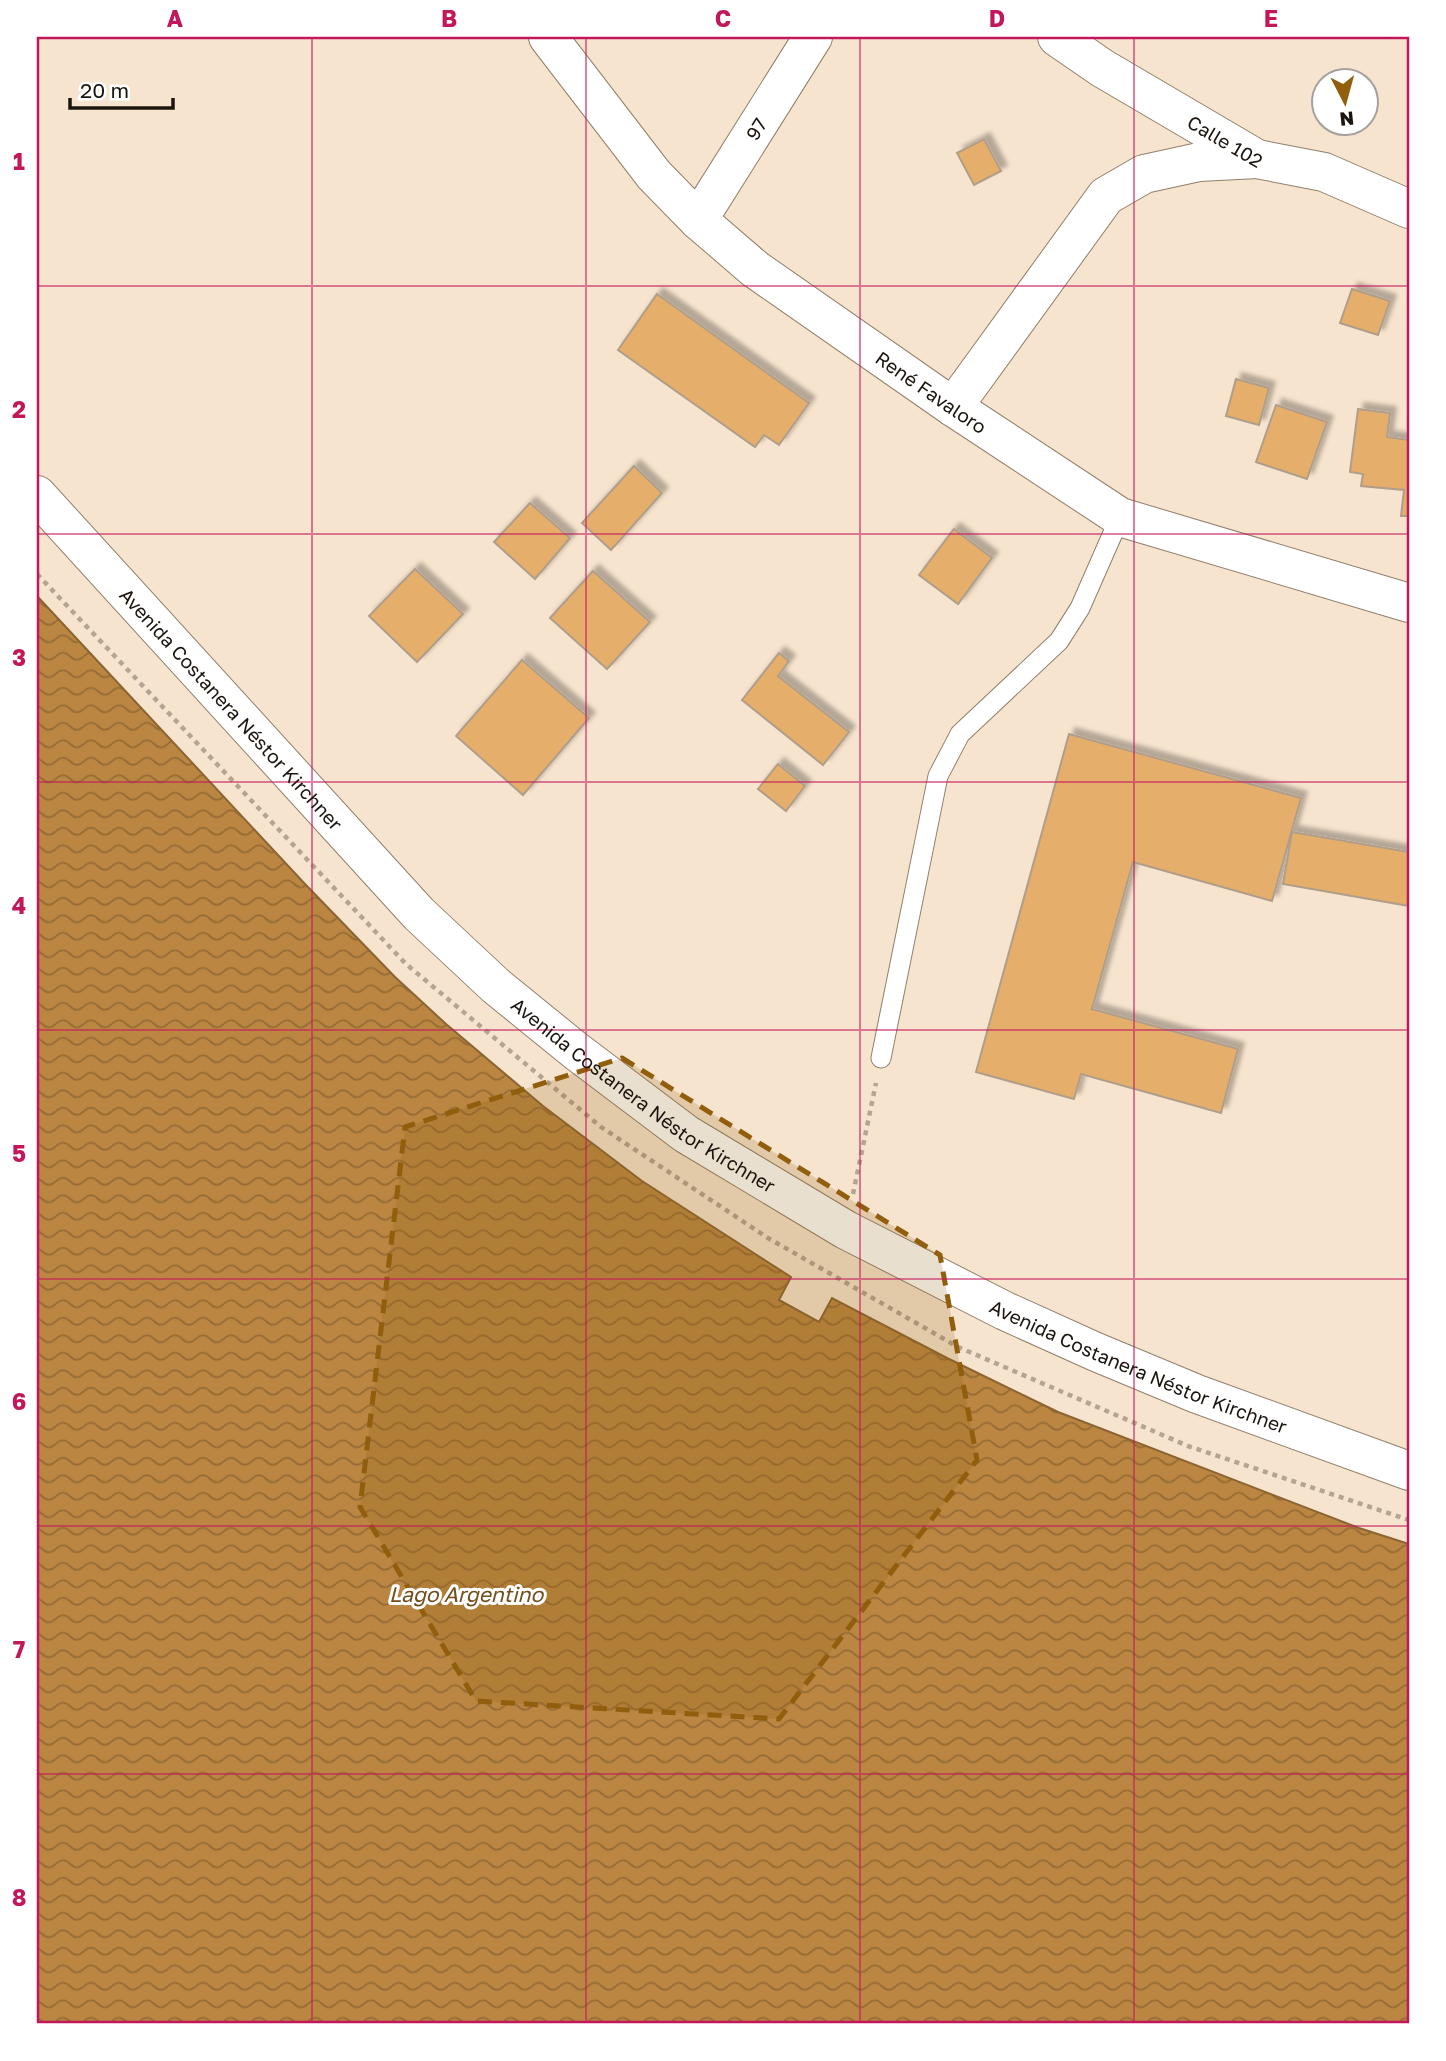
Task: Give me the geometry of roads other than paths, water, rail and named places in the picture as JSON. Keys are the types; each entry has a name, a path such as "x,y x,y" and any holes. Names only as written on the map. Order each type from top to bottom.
{"street":[{"name":"René Favaloro","path":"548,37 654,174 698,220 755,269 953,407 1120,517 1409,603"},
{"name":"97","path":"698,220 813,37"},
{"name":"Calle 102","path":"1057,37 1102,68 1257,159 1324,172 1409,209"},
{"path":"953,407 1107,196 1144,174 1199,162 1257,159"},
{"name":"Avenida Costanera Néstor Kirchner","path":"37,495 419,914 496,986 576,1051 686,1134 846,1230 1006,1311 1197,1394 1409,1471"}],"lane":[{"path":"881,1058 937,776 960,734 1059,641 1080,608 1120,517"}],"water":[{"name":"Lago Argentino","path":"37,596 395,977 543,1106 642,1181 791,1277 779,1300 819,1322 832,1298 1058,1412 1359,1528 1409,1544 1409,2024 37,2024"}]}
